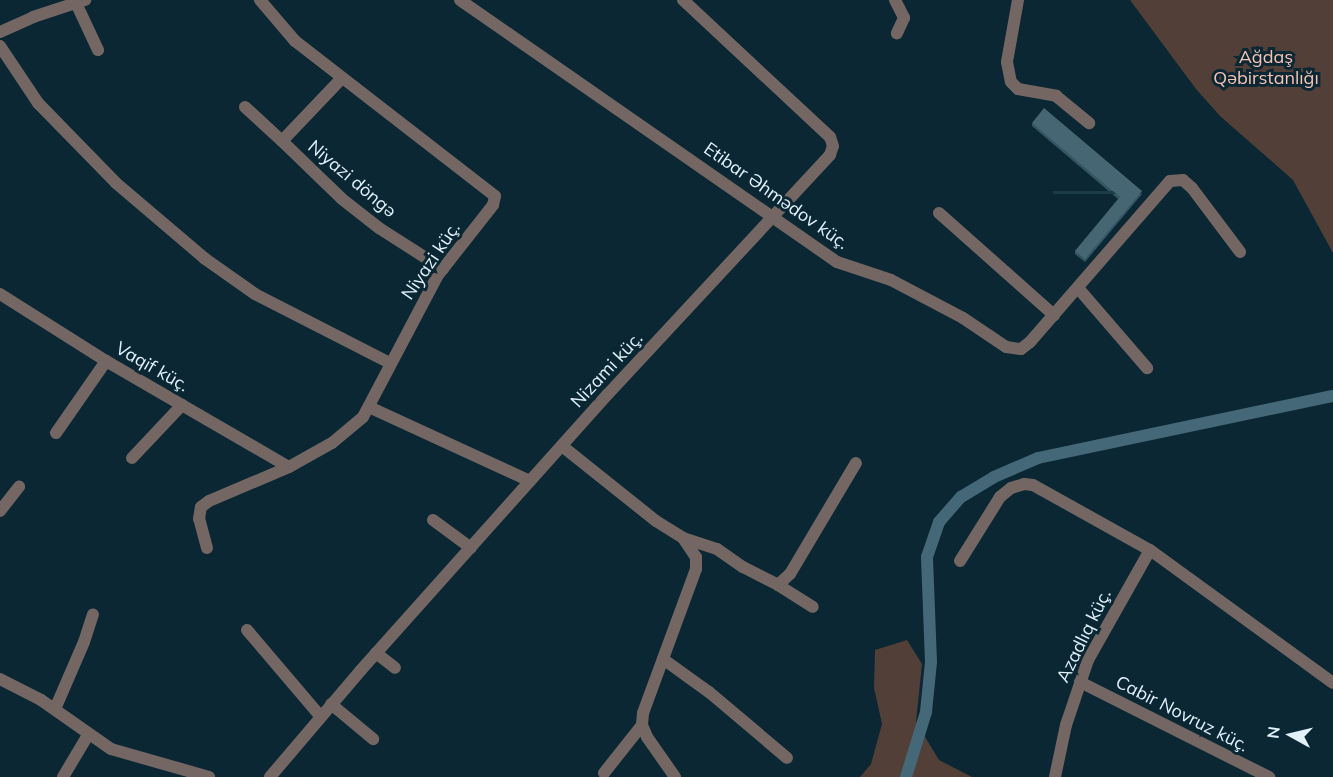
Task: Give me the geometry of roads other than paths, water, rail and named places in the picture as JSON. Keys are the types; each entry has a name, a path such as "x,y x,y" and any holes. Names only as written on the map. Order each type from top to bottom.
{"street":[{"name":"Niyazi küç.","path":"207,548 199,519 201,507 209,501 289,467 354,428 369,407 390,363 443,269 493,205 495,196 296,41 260,0"},
{"name":"Etibar Əhmədov küç.","path":"460,0 837,262 891,280 963,318 1006,347 1021,349 1078,288 1161,189 1176,179 1183,180 1192,189 1240,252"},
{"name":"Nizami küç.","path":"270,777 331,704 530,481 830,155 833,146 830,137 683,0"},
{"path":"895,0 904,18 897,33"},
{"path":"1018,0 1007,62 1011,82 1018,89 1056,96 1089,123"},
{"path":"0,32 80,1 98,50"},
{"path":"0,46 38,103 116,183 204,258 255,294 390,363"},
{"name":"Niyazi döngə","path":"342,78 282,141 342,199 379,228 443,269"},
{"path":"245,107 282,141"},
{"path":"939,213 1054,315"},
{"path":"1078,288 1147,368"},
{"name":"Vaqif küç.","path":"0,294 106,361 289,467"},
{"path":"56,434 106,361"},
{"path":"132,458 182,405"},
{"path":"369,407 530,481"},
{"path":"562,446 656,521 682,538 717,549 813,607"},
{"path":"778,585 790,574 856,463"},
{"path":"960,561 1000,497 1011,488 1033,484 1149,550 1333,683"},
{"path":"0,511 19,487"},
{"path":"433,520 471,548"},
{"path":"675,777 647,737 642,725 642,713 696,569 696,557 682,538"},
{"name":"Azadlıq küç.","path":"1055,777 1066,725 1080,682 1099,639 1149,550"},
{"path":"55,709 84,642 93,614"},
{"path":"247,630 321,717"},
{"path":"376,653 395,668"},
{"path":"663,659 709,692 787,758"},
{"path":"0,679 55,709 88,735 111,749 165,762 209,777"},
{"name":"Cabir Novruz küç.","path":"1080,682 1269,777"},
{"path":"331,704 373,738"},
{"path":"604,773 642,725"},
{"path":"63,777 88,735"}],"waterway":[{"path":"906,777 926,712 931,662 927,557 939,522 961,497 994,477 1038,458 1333,396"}],"park label":[{"name":"Ağdaş Qəbirstanlığı","path":"1266,68"}]}
